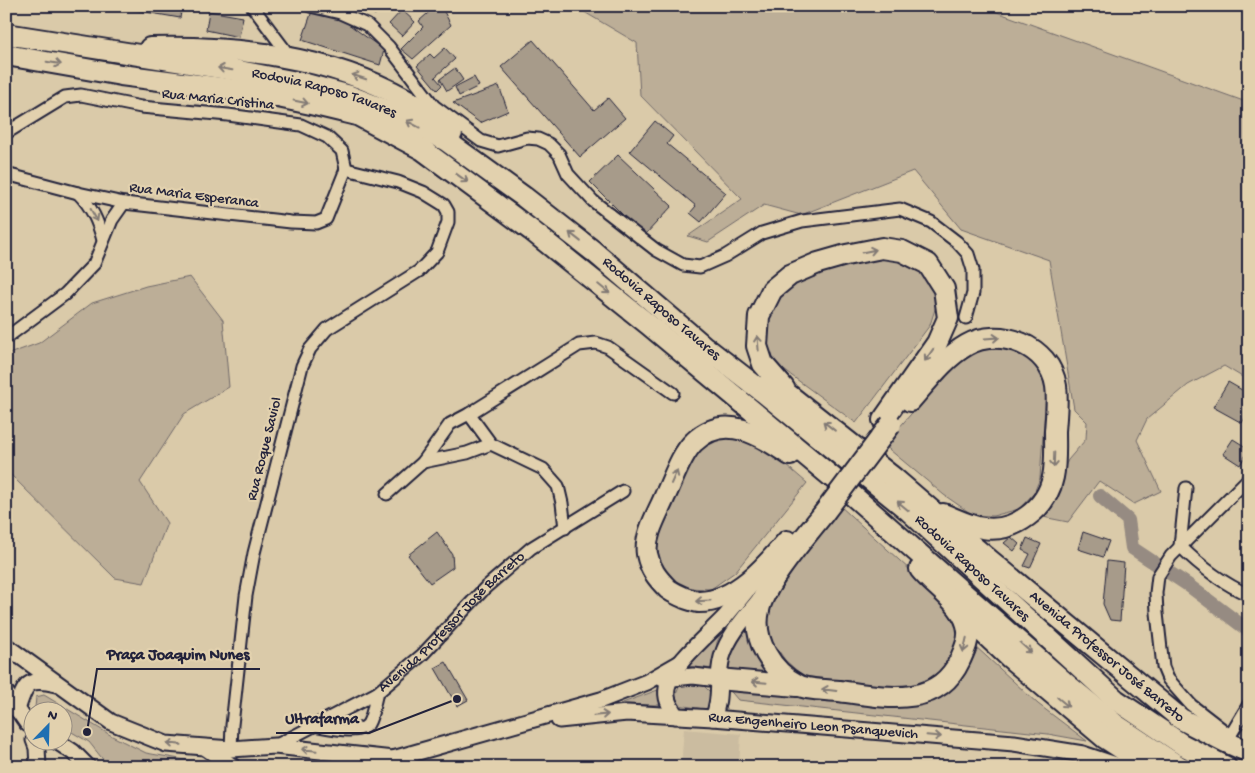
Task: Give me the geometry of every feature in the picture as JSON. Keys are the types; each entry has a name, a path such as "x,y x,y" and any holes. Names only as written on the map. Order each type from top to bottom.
{"highway":[{"name":"Rodovia Raposo Tavares","path":"6,34 302,83 350,96 391,112 445,140 524,197 593,251 705,347 909,511 1116,700 1183,745 1226,767"},
{"path":"94,49 233,49 291,58 329,67 367,80 408,100 502,171 524,197"},
{"name":"Rodovia Raposo Tavares","path":"6,55 121,75 259,94 311,104 356,115 423,150 492,200 649,325 833,478 1069,686 1115,724 1180,767"},
{"path":"792,397 763,364 757,346 759,316 772,290 790,276 818,263 882,248 902,251 928,264 944,289 948,318 937,343 887,422 819,510 769,585 759,609 757,623 765,653 778,670 799,686"},
{"path":"593,251 692,321 792,397"},
{"path":"887,422 952,356 967,345 981,339 994,336 1030,346 1050,368 1056,384 1053,477 1048,494 1038,509 1020,521 1004,527 984,528 962,522 929,508"},
{"name":"Rodovia Raposo Tavares","path":"792,397 894,478 974,547"},
{"path":"819,510 773,559 734,592 717,600 698,602 673,593 655,576 647,553 650,532 680,464 693,443 709,431 726,427 744,429 773,444 815,470 833,478"},
{"path":"898,534 908,555 922,572 1009,657 1105,738 1150,767"},
{"path":"974,547 1020,599 1183,745"},
{"name":"Avenida Professor José Barreto","path":"974,547 1180,718 1228,739 1249,752"},
{"path":"718,679 799,686 890,698 918,696 941,685 957,668 966,648 968,631 961,611"}],"main road":[{"path":"676,716 667,703 666,689 670,677 680,663 726,615 773,559"},
{"path":"713,718 718,706 718,679 722,656 731,639 769,585"},
{"name":"Rua Engenheiro Leon Psanquevich","path":"6,646 111,722 166,744 231,749 275,746 394,763 601,700 647,682"},
{"path":"647,682 680,663"},
{"path":"647,682 670,677 693,676 718,679"},
{"path":"17,710 22,693 29,684 40,680 60,685"},
{"path":"6,693 22,717"},
{"name":"Rua Engenheiro Leon Psanquevich","path":"501,729 583,716 627,713 713,718 1014,743 1083,754 1122,767"},
{"path":"205,747 233,767"},
{"path":"37,750 38,767"},
{"path":"70,750 88,767"},
{"path":"366,767 394,763"}],"street":[{"path":"252,6 291,58"},
{"path":"310,6 340,13 367,25 389,48 434,106 481,141 498,146 527,138 538,138 548,144 559,154 568,174 593,201 656,250 682,266 700,267 726,256 762,232 802,221 900,209 931,222 957,242 968,254 972,270 973,293 966,318"},
{"name":"Rua Maria Cristina","path":"6,133 65,97 82,94 141,107 228,115 302,125 328,137 342,151 346,169"},
{"name":"Rua Maria Esperanca","path":"6,174 124,203 316,224 326,219 346,169"},
{"name":"Rua Roque Saviol","path":"231,749 246,596 252,561 302,366 310,349 327,330 420,271 437,252 448,222 448,212 444,205 422,192 392,180 346,169"},
{"path":"78,193 88,203 98,222 104,240"},
{"path":"6,338 65,294 94,264 112,220 124,203"},
{"path":"387,494 423,462 450,424 579,345 596,342 608,346 673,393"},
{"path":"469,414 491,444 543,468 558,486 565,528"},
{"path":"423,462 467,453 491,444"},
{"path":"1249,478 1171,556 1158,576 1156,593 1164,666 1168,679 1191,705 1228,739 1249,704"},
{"path":"1180,546 1186,488"},
{"name":"Avenida Professor José Barreto","path":"275,746 377,693 422,654 486,587 531,548 623,491"},
{"path":"1180,546 1192,558 1233,588 1249,595"},
{"path":"313,725 354,731 367,726 377,693"}],"shaded area":[{"path":"574,6 980,6 1249,103 1249,381 1224,366 1188,385 1147,419 1137,440 1161,491 1134,504 1099,481 1068,522 1038,516 1054,490 1068,460 1086,439 1087,422 1074,409 1049,260 961,229 913,171 801,215 764,205 708,242 688,236 742,199 640,95 637,43"},
{"path":"875,255 898,255 917,265 933,290 936,306 930,325 856,423 773,362 764,339 765,322 787,283"},
{"path":"190,277 223,320 229,387 184,414 140,482 167,523 144,583 115,578 6,470 6,355 39,343 92,303 146,286"},
{"path":"1001,340 1043,369 1046,392 1040,478 1034,493 1019,509 993,516 973,515 944,495 884,445 970,346"},
{"path":"727,434 751,442 770,453 807,483 735,572 711,589 686,588 669,577 660,566 656,550 656,531 696,448"},
{"path":"839,505 959,615 961,635 953,655 940,675 914,686 893,687 803,676 785,660 772,641 765,617 775,588"},
{"path":"755,611 779,679 727,673 728,656 731,648"},
{"path":"727,622 717,642 715,669 684,666"},
{"path":"974,645 1038,704 1087,741 1048,734 738,700 727,687 902,706"},
{"path":"684,684 703,685 713,695 709,710 679,705 675,697 679,687"},
{"path":"663,688 659,705 620,704"},
{"path":"44,695 52,700 36,700 36,697"},
{"path":"72,712 112,736 146,753 197,762 213,767 109,767 89,742 72,732"},
{"path":"684,729 741,734 739,767 681,767"}],"building":[{"path":"111,6 182,6 180,18"},
{"path":"363,6 382,6 375,15"},
{"path":"436,6 441,6 451,25 413,59 401,49 423,27 419,21"},
{"path":"402,10 415,22 402,36 389,24"},
{"path":"209,11 243,17 239,37 206,30"},
{"path":"312,11 343,20 384,50 380,65 302,40"},
{"path":"533,40 594,110 608,98 625,118 580,157 501,67"},
{"path":"445,48 455,59 435,77 442,85 437,90 417,66 430,54 434,58"},
{"path":"455,68 463,80 447,91 440,79"},
{"path":"474,77 479,86 459,96 455,87"},
{"path":"499,86 508,111 480,123 453,103"},
{"path":"655,121 673,136 667,144 726,193 701,222 690,213 696,206 630,151"},
{"path":"618,155 672,206 644,236 590,182"},
{"path":"1228,382 1249,394 1249,411 1242,423 1213,407"},
{"path":"1233,439 1249,449 1240,465 1223,454"},
{"path":"437,532 452,554 453,567 430,583 408,555"},
{"path":"1083,532 1109,541 1103,557 1078,549"},
{"path":"1011,537 1019,544 1014,551 1004,543"},
{"path":"1027,538 1041,544 1030,568 1024,566 1030,554 1022,550"},
{"path":"1107,561 1124,563 1120,621 1110,620 1103,604"},
{"path":"446,662 468,700 457,706 435,668"}],"waterway":[{"path":"1100,496 1128,520 1132,548 1188,585 1249,631"}],"place":[{"name":"Ultrafarma","path":"457,699"},
{"name":"Praça Joaquim Nunes","path":"87,732"}]}
